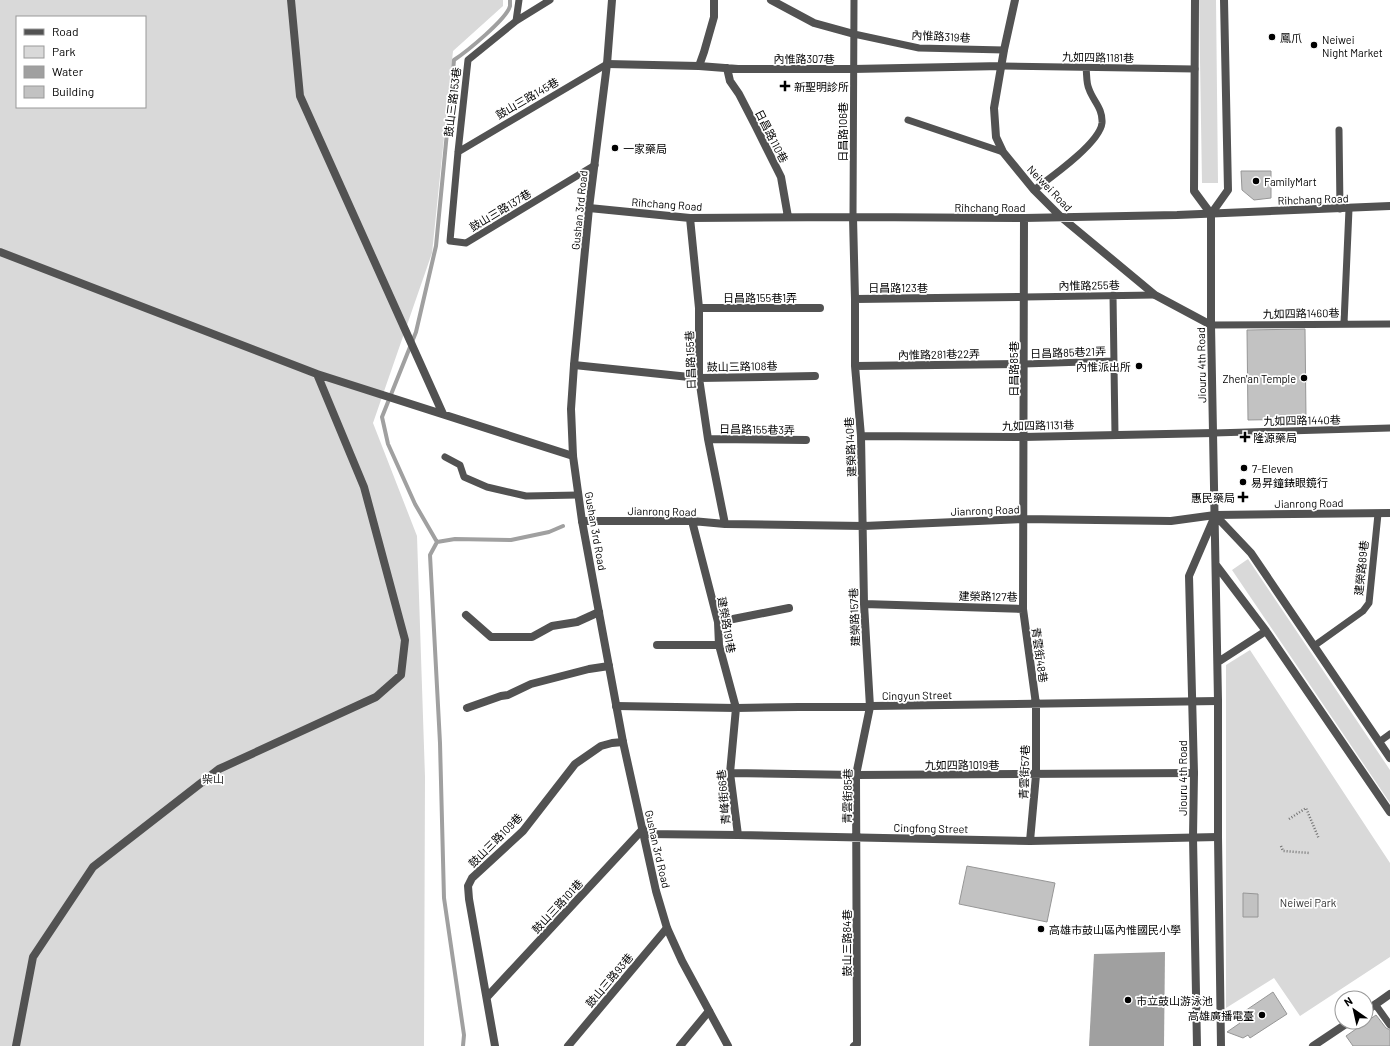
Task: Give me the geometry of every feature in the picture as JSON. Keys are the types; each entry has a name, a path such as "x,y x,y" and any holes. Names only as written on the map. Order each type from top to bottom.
{"street":[{"path":"291,0 300,96 443,414"},
{"name":"Gushan 3rd Road","path":"612,0 607,64 589,208 574,365 571,409 573,456 582,521 616,706 656,891 667,928 682,961 728,1046"},
{"path":"699,66 714,17 714,0"},
{"path":"772,0 814,23 854,34"},
{"name":"Neiwei Road","path":"1015,0 1004,50 994,108 996,137 1004,152 1034,190 1061,217 1155,295 1211,325"},
{"path":"1195,0 1194,191 1211,214 1228,190 1224,0"},
{"name":"內惟路307巷","path":"607,64 727,68 853,69 1002,66"},
{"name":"日昌路110巷","path":"727,68 730,81 739,94 781,177 788,217"},
{"name":"Rihchang Road","path":"589,208 690,218 1024,218 1211,214 1390,206"},
{"name":"Jiouru 4th Road","path":"1211,214 1211,325 1218,662 1218,837 1221,1046"},
{"name":"日昌路123巷","path":"853,217 855,299 1024,297"},
{"name":"日昌路155巷","path":"690,218 700,308 699,378 708,439 725,524"},
{"name":"日昌路85巷","path":"1023,519 1024,218"},
{"path":"0,252 317,374 573,456"},
{"name":"建榮路140巷","path":"855,299 855,366 862,436 864,526"},
{"name":"日昌路155巷1弄","path":"700,308 820,308"},
{"name":"內惟路281巷22弄","path":"855,366 1024,364"},
{"name":"鼓山三路108巷","path":"574,365 699,378 815,376"},
{"path":"16,1046 33,957 93,867 219,769 376,697 401,675 405,640 364,487 317,374"},
{"name":"九如四路1131巷","path":"862,436 1024,437 1214,432"},
{"name":"日昌路155巷3弄","path":"708,439 806,440"},
{"name":"Jianrong Road","path":"582,521 692,521 725,524 864,526 1023,519 1171,521 1216,515 1390,513"},
{"path":"1216,515 1251,553 1390,758"},
{"name":"Jiouru 4th Road","path":"1197,1046 1193,837 1194,773 1189,576 1216,515"},
{"name":"建榮路127巷","path":"864,604 1022,608 1023,519"},
{"name":"建榮路191巷","path":"692,521 718,622 719,645 736,708"},
{"name":"建榮路157巷","path":"864,526 864,604 870,707"},
{"path":"1216,565 1266,631 1390,812"},
{"path":"718,622 790,608"},
{"name":"青雲街48巷","path":"1022,608 1036,704"},
{"path":"466,615 491,637 532,637 552,626 577,622 599,612"},
{"path":"1218,662 1266,631"},
{"path":"657,645 719,645"},
{"path":"467,708 508,695 531,684 589,669 609,666"},
{"name":"Cingyun Street","path":"616,706 736,708 1192,701 1218,702"},
{"name":"青雲街57巷","path":"1030,841 1036,774 1036,704"},
{"name":"青雲街85巷","path":"857,838 856,775 870,707"},
{"name":"青峰街66巷","path":"736,708 730,773 738,835"},
{"name":"鼓山三路109巷","path":"495,1046 488,997 469,899 468,886 472,878 523,831 575,764 601,746 623,742"},
{"name":"九如四路1019巷","path":"730,773 856,775 1194,773"},
{"name":"Cingfong Street","path":"643,832 1030,841 1218,837"},
{"name":"鼓山三路101巷","path":"488,997 643,832"},
{"name":"鼓山三路84巷","path":"854,1046 858,1044 857,838"},
{"name":"鼓山三路93巷","path":"568,1046 667,928"},
{"path":"1376,1004 1390,994"},
{"path":"680,1046 709,1011"},
{"path":"1313,1046 1337,1030"}],"lane":[{"path":"516,21 519,0"},
{"name":"鼓山三路153巷","path":"458,152 468,60 516,21 550,0"},
{"name":"日昌路106巷","path":"853,217 854,0"},
{"name":"內惟路319巷","path":"854,34 919,48 1004,50"},
{"name":"鼓山三路145巷","path":"458,152 607,64"},
{"name":"九如四路1181巷","path":"1002,66 1195,69"},
{"path":"1034,190 1069,164 1096,137 1102,124 1099,106 1088,89 1086,68"},
{"path":"908,120 1004,152"},
{"path":"1339,130 1340,209"},
{"name":"鼓山三路137巷","path":"458,152 450,241 466,244 595,165"},
{"path":"1344,324 1349,209"},
{"path":"1113,295 1115,435"},
{"name":"內惟路255巷","path":"1024,297 1155,295"},
{"name":"九如四路1460巷","path":"1211,325 1390,324"},
{"name":"日昌路85巷21弄","path":"1024,364 1114,361"},
{"name":"九如四路1440巷","path":"1214,432 1390,428"},
{"path":"445,457 460,465 464,476 487,487 526,496 578,495"},
{"name":"建榮路89巷","path":"1314,646 1363,611 1369,603 1378,514"},
{"path":"1379,742 1390,734"},
{"path":"1376,1004 1390,1025"}],"path":[{"path":"1289,819 1306,808 1319,839"},
{"path":"1281,846 1284,851 1310,853"}],"green space":[{"name":"柴山","path":"0,0 503,0 503,6 453,51 432,253 373,423 417,536 425,777 424,1046 0,1046"},
{"path":"1199,0 1216,0 1218,183 1202,183"},
{"path":"1248,559 1390,770 1390,803 1232,570"},
{"name":"Neiwei Park","path":"1250,650 1390,863 1390,957 1340,990 1334,990 1334,994 1300,1016 1274,978 1226,1008 1226,665"}],"water":[{"name":"市立鼓山游泳池","path":"1165,952 1164,1046 1089,1046 1094,954"}],"building":[{"name":"FamilyMart","path":"1241,171 1271,171 1271,198 1254,200 1242,190"},
{"path":"1305,329 1306,419 1248,420 1247,330"},
{"path":"967,866 1055,883 1047,922 959,904"},
{"path":"1243,893 1258,894 1258,917 1243,917"},
{"name":"高雄廣播電臺","path":"1273,992 1287,1014 1250,1038 1248,1035 1243,1038 1227,1032 1240,1023 1236,1017"},
{"path":"1376,1015 1386,1028 1390,1030 1390,1046 1353,1046 1346,1036 1355,1030 1374,1030 1374,1016"}],"waterway":[{"path":"463,1046 464,1035 444,898 440,743 430,555 437,542 415,504 388,444 382,417 416,332 436,246 454,60 476,43 502,19 510,6 510,0"},
{"path":"437,542 455,539 511,540 549,532 563,526"}],"place":[{"name":"鳳爪","path":"1272,37"},
{"name":"Neiwei Night Market","path":"1314,45"},
{"name":"新聖明診所","path":"785,86"},
{"name":"一家藥局","path":"615,148"},
{"name":"FamilyMart","path":"1256,181"},
{"name":"內惟派出所","path":"1139,366"},
{"name":"Zhen'an Temple","path":"1304,378"},
{"name":"隆源藥局","path":"1245,437"},
{"name":"7-Eleven","path":"1244,468"},
{"name":"易昇鐘錶眼鏡行","path":"1243,482"},
{"name":"惠民藥局","path":"1243,497"},
{"name":"高雄市鼓山區內惟國民小學","path":"1041,929"},
{"name":"市立鼓山游泳池","path":"1128,1000"},
{"name":"高雄廣播電臺","path":"1262,1015"}]}
